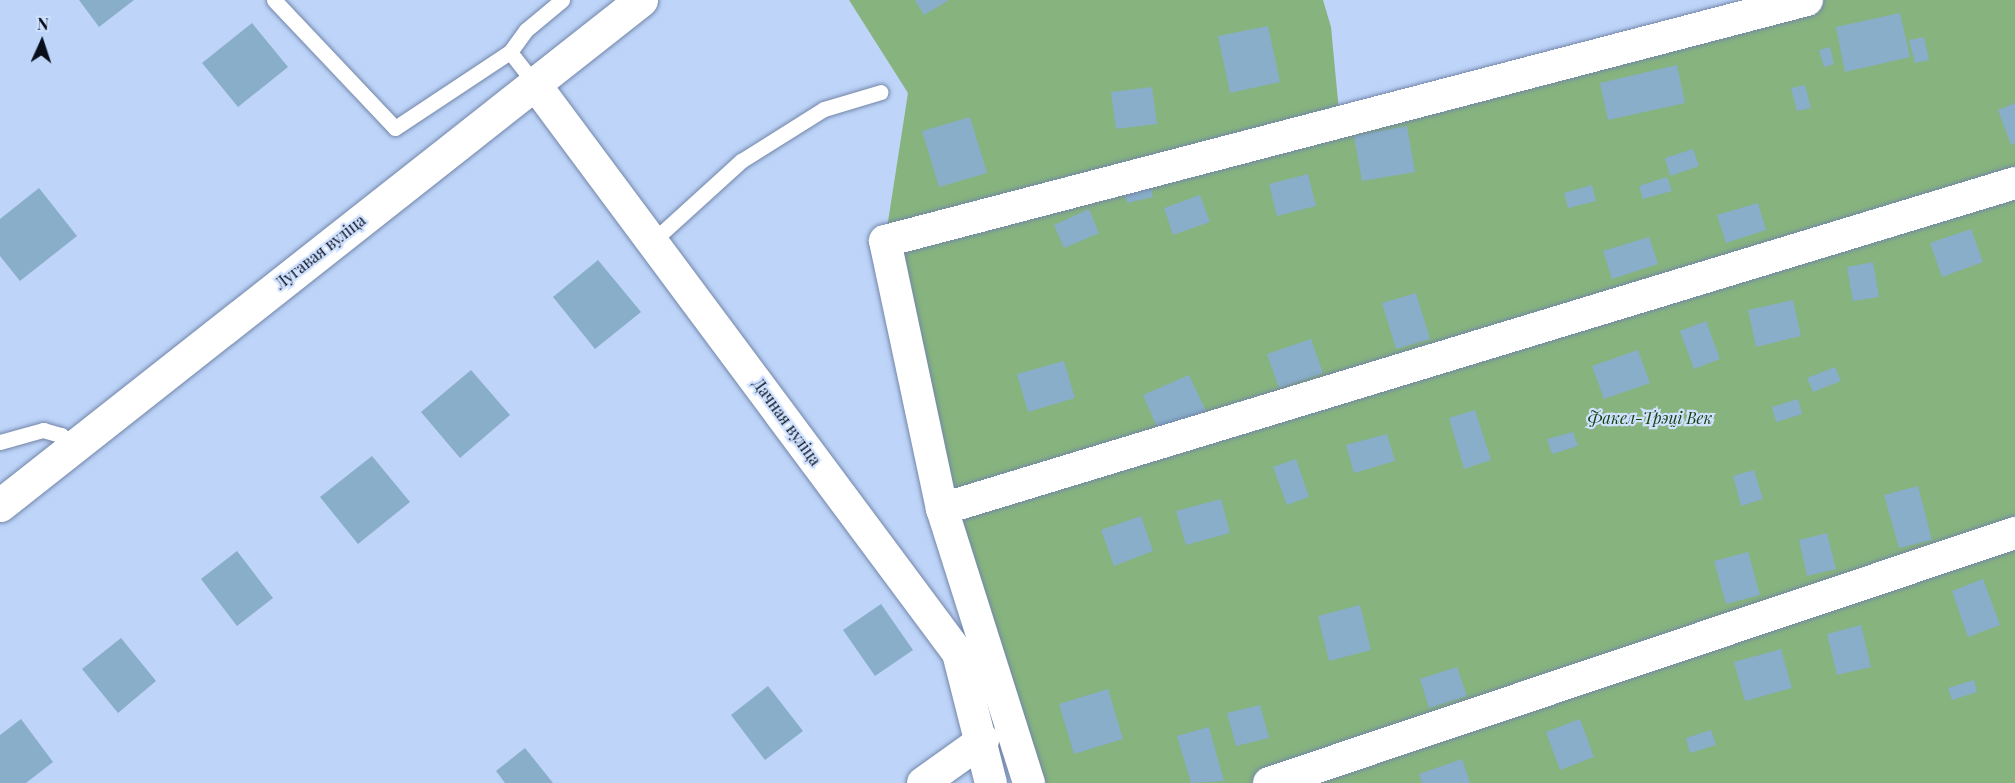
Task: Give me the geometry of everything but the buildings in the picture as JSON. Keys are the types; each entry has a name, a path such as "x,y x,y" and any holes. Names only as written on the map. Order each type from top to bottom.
{"street":[{"name":"Лугавая вуліца","path":"0,505 641,0"},
{"path":"1029,783 942,509 885,241 1807,0"},
{"name":"Дачная вуліца","path":"534,83 958,653 983,740 991,783"},
{"path":"942,509 2015,183"},
{"path":"1269,783 2015,533"},
{"path":"923,783 983,740"}],"lane":[{"path":"274,0 395,128 510,52 526,30 562,0"},
{"path":"510,52 534,83"},
{"path":"653,241 741,161 824,109 881,92"},
{"path":"0,442 43,430 61,435 71,449"}],"green space":[{"name":"Факел-Трэці Век","path":"849,0 1323,0 1331,27 1340,122 1807,0 2015,0 2015,783 1029,783 885,241 908,93"}]}
